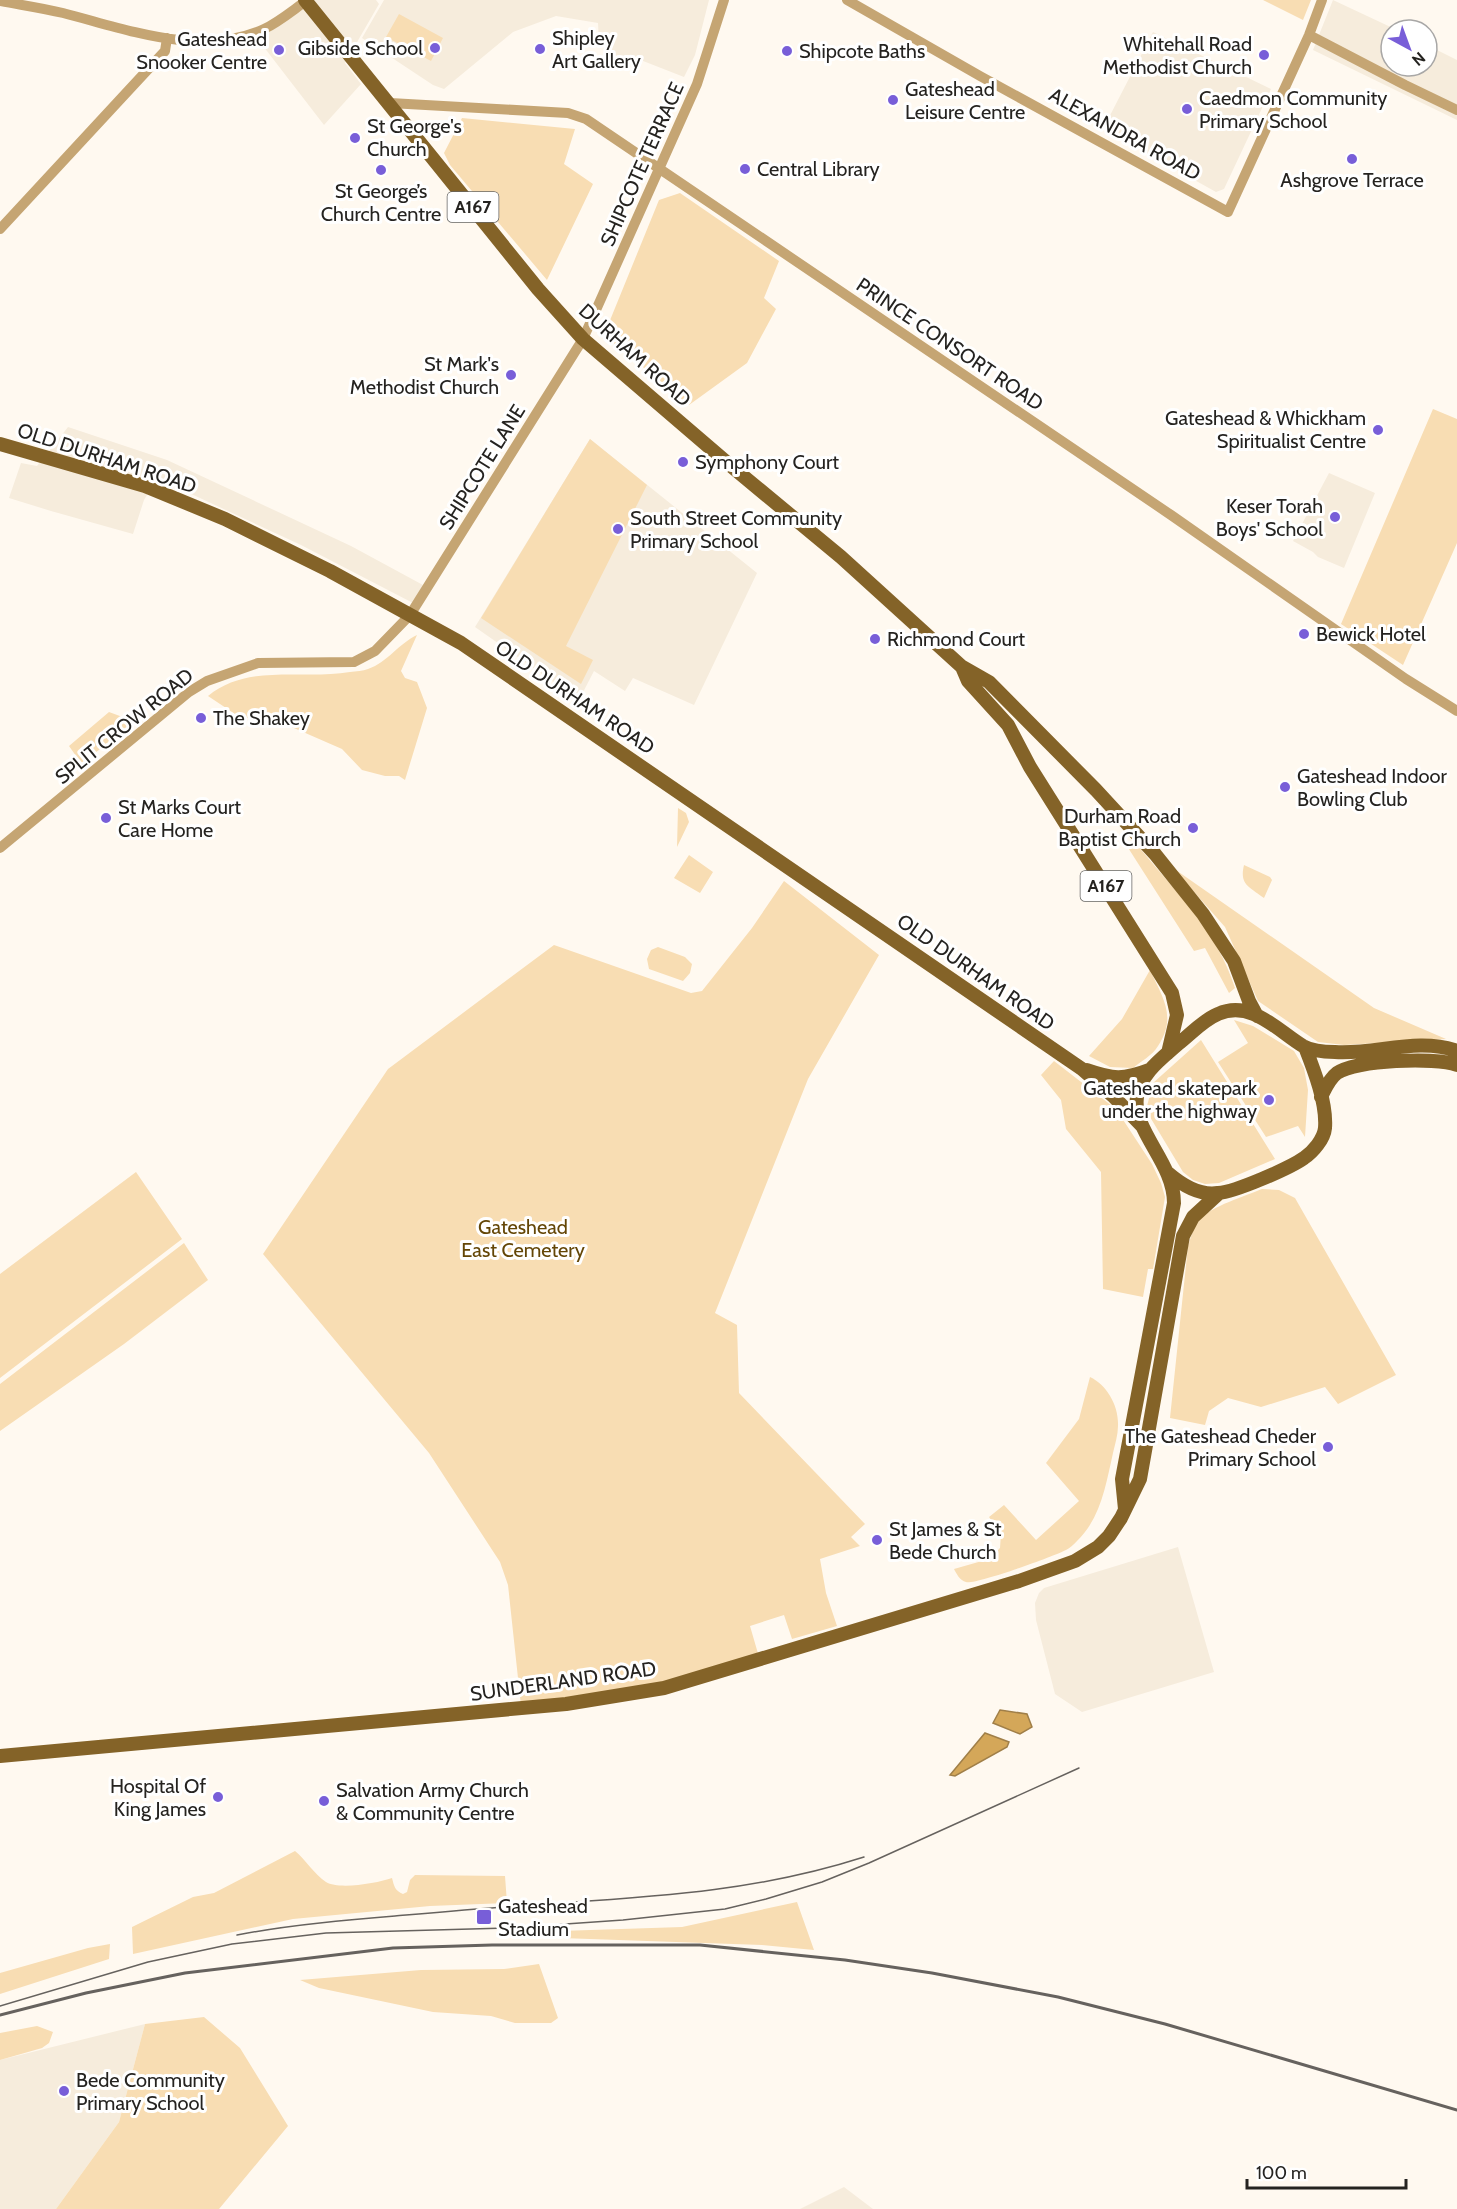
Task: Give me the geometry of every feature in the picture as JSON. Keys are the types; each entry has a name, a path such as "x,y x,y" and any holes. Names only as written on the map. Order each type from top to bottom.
{"main road":[{"name":"DURHAM ROAD","path":"305,1 390,103 538,290 583,339 841,557 961,666"},
{"name":"OLD DURHAM ROAD","path":"0,444 145,486 225,519 330,571 461,644 574,719 1082,1069 1142,1126"},
{"name":"A167","path":"961,666 992,685 1155,854 1222,941 1234,961 1257,1016"},
{"name":"A167","path":"961,666 969,681 1008,725 1030,767 1173,993 1177,1015 1168,1053"},
{"path":"1125,1509 1122,1479 1174,1203 1168,1173 1142,1126 1137,1099 1149,1070 1205,1021 1218,1013 1237,1010 1257,1016 1305,1047 1338,1053 1430,1045 1457,1051"},
{"path":"1168,1173 1188,1187 1201,1192 1218,1194 1293,1164 1312,1151 1325,1129 1321,1097 1305,1047"},
{"path":"1321,1097 1331,1079 1348,1069 1429,1060 1457,1065"},
{"name":"OLD DURHAM ROAD","path":"1082,1069 1110,1078 1121,1078 1149,1070"},
{"name":"SUNDERLAND ROAD","path":"0,1756 566,1704 664,1688 1054,1570 1075,1561 1098,1547 1109,1536 1140,1479 1183,1236 1192,1217 1218,1194"}],"street":[{"name":"SHIPCOTE TERRACE","path":"583,339 698,84 724,0"},
{"name":"ALEXANDRA ROAD","path":"847,0 1228,212 1309,35"},
{"path":"1322,0 1309,35 1405,86 1457,110"},
{"path":"0,1 63,13 130,32 207,41 253,33 305,1"},
{"path":"0,229 165,51 167,38"},
{"name":"PRINCE CONSORT ROAD","path":"390,103 568,113 586,119 1171,515 1339,634 1457,711"},
{"name":"SHIPCOTE LANE","path":"410,615 583,339"},
{"name":"SPLIT CROW ROAD","path":"0,848 189,692 207,681 258,663 354,662 375,651 410,615"}],"shaded area":[{"path":"305,0 376,0 379,4 345,63 361,84 324,125 253,33"},
{"name":"Gibside School","path":"384,0 709,0 695,55 684,77 638,59 630,68 599,42 598,23 556,16 513,32 444,89 433,85 362,38"},
{"path":"1333,0 1379,22 1379,78 1439,78 1439,51 1457,60 1457,120 1313,50"},
{"name":"Caedmon Community Primary School","path":"1153,32 1271,89 1224,189 1216,192 1103,129"},
{"path":"68,427 167,460 351,546 423,585 413,603 301,545 157,478 144,500 133,534 9,498 21,463 37,466"},
{"name":"South Street Community Primary School","path":"590,439 757,573 694,705 633,678 625,691 594,671 579,700 475,627"},
{"name":"Keser Torah Boys' School","path":"1329,473 1375,493 1344,568 1318,557 1293,541"},
{"path":"1178,1547 1214,1672 1082,1712 1055,1694 1036,1620 1035,1603 1039,1593 1044,1588"},
{"path":"1000,1710 1027,1714 1032,1727 1020,1734 993,1723"},
{"path":"985,1733 1009,1742 1007,1747 955,1776 950,1775"},
{"name":"Bede Community Primary School","path":"145,2024 119,2122 56,2209 0,2209 0,2060"},
{"path":"844,2187 873,2209 800,2209"}],"green space":[{"path":"1263,0 1311,0 1303,20"},
{"path":"399,14 443,38 431,61 386,37"},
{"path":"462,118 575,129 564,164 593,184 547,280 450,165 444,153"},
{"path":"680,193 779,261 764,298 776,309 747,363 689,405 604,335 659,200"},
{"path":"1433,409 1457,419 1457,543 1403,665 1341,624"},
{"path":"590,439 647,485 566,646 593,660 581,684 481,618"},
{"path":"417,635 401,671 405,678 417,682 427,708 405,780 399,776 385,776 362,770 342,749 287,725 238,716 208,696 240,679 258,676 332,674 366,670 381,662"},
{"path":"109,712 128,719 132,726 81,763 69,746"},
{"path":"678,808 686,813 689,822 677,847"},
{"path":"1125,843 1138,846 1194,912 1218,948 1227,968 1235,988 1229,993 1205,948 1194,951"},
{"path":"689,855 713,872 700,893 674,878"},
{"path":"1244,865 1272,880 1264,898 1244,881"},
{"path":"1173,868 1374,1008 1446,1039 1344,1045 1318,1042 1258,1001 1225,927"},
{"name":"Gateshead East Cemetery","path":"784,881 879,955 808,1079 715,1313 737,1325 739,1393 865,1524 851,1537 860,1546 820,1559 826,1593 837,1626 792,1639 784,1615 750,1626 759,1657 663,1686 521,1706 508,1585 500,1562 429,1453 263,1254 388,1069 554,945 691,993 702,991 752,928"},
{"path":"658,947 685,957 692,964 690,973 683,981 649,969 647,959 651,950"},
{"path":"1150,970 1163,999 1167,1017 1164,1036 1156,1049 1133,1068 1110,1067 1089,1056 1122,1019"},
{"name":"Gateshead skatepark under the highway","path":"1234,1020 1253,1026 1294,1051 1304,1068 1308,1090 1305,1137 1298,1126 1266,1137 1218,1062 1248,1043"},
{"path":"1201,1040 1275,1159 1219,1183 1205,1184 1193,1180 1183,1172 1150,1117 1147,1106 1153,1083"},
{"path":"1054,1061 1116,1109 1152,1164 1161,1183 1165,1197 1153,1269 1148,1269 1143,1297 1103,1289 1101,1172 1066,1129 1061,1100 1041,1075"},
{"path":"136,1172 182,1239 0,1378 0,1274"},
{"path":"1262,1189 1279,1190 1295,1198 1396,1375 1338,1404 1325,1387 1261,1407 1228,1398 1209,1411 1205,1425 1170,1418 1188,1246 1194,1229 1199,1220 1212,1210"},
{"path":"184,1243 208,1280 124,1344 0,1431 0,1384"},
{"path":"1090,1377 1107,1391 1118,1418 1116,1440 1105,1488 1092,1522 1075,1543 1059,1553 984,1579 972,1582 962,1580 954,1569 989,1559 1000,1548 1001,1533 989,1517 1004,1505 1036,1540 1079,1501 1046,1463 1079,1419"},
{"path":"295,1851 326,1882 349,1886 392,1878 395,1888 403,1894 407,1892 410,1880 415,1875 505,1876 507,1903 430,1906 293,1919 133,1954 132,1927 193,1897 214,1893"},
{"path":"797,1902 814,1950 762,1945 561,1938 560,1931 682,1927"},
{"path":"110,1944 109,1959 0,1994 0,1973"},
{"path":"539,1964 558,2018 551,2023 515,2023 491,2016 433,2012 319,1988 300,1980 421,1970 504,1969"},
{"path":"204,2017 240,2048 288,2126 219,2209 56,2209 119,2122 145,2024"},
{"path":"37,2026 53,2032 49,2043 42,2048 0,2060 0,2033"}],"tram line":[{"path":"0,2006 148,1962 232,1944 326,1933 507,1928 623,1920 725,1909 822,1882 1079,1768"},
{"path":"237,1935 355,1919 699,1892 781,1879 864,1857"}],"railway":[{"path":"0,2015 86,1993 185,1973 393,1948 492,1945 700,1945 845,1960 932,1973 1058,1997 1165,2024 1457,2110"}],"place":[{"name":"Gibside School","path":"435,48"},
{"name":"Shipley Art Gallery","path":"540,49"},
{"name":"Gateshead Snooker Centre","path":"279,50"},
{"name":"Shipcote Baths","path":"787,51"},
{"name":"Whitehall Road Methodist Church","path":"1264,55"},
{"name":"Gateshead Leisure Centre","path":"893,100"},
{"name":"Caedmon Community Primary School","path":"1187,109"},
{"name":"St George's Church","path":"355,138"},
{"name":"Ashgrove Terrace","path":"1352,159"},
{"name":"Central Library","path":"745,169"},
{"name":"St George’s Church Centre","path":"381,170"},
{"name":"St Mark's Methodist Church","path":"511,375"},
{"name":"Gateshead & Whickham Spiritualist Centre","path":"1378,430"},
{"name":"Symphony Court","path":"683,462"},
{"name":"Keser Torah Boys' School","path":"1335,517"},
{"name":"South Street Community Primary School","path":"618,529"},
{"name":"Bewick Hotel","path":"1304,634"},
{"name":"Richmond Court","path":"875,639"},
{"name":"The Shakey","path":"201,718"},
{"name":"Gateshead Indoor Bowling Club","path":"1285,787"},
{"name":"St Marks Court Care Home","path":"106,818"},
{"name":"Durham Road Baptist Church","path":"1193,828"},
{"name":"Gateshead skatepark under the highway","path":"1269,1100"},
{"name":"The Gateshead Cheder Primary School","path":"1328,1447"},
{"name":"St James & St Bede Church","path":"877,1540"},
{"name":"Hospital Of King James","path":"218,1797"},
{"name":"Salvation Army Church & Community Centre","path":"324,1801"},
{"name":"Gateshead Stadium","path":"484,1917"},
{"name":"Bede Community Primary School","path":"64,2091"}]}
